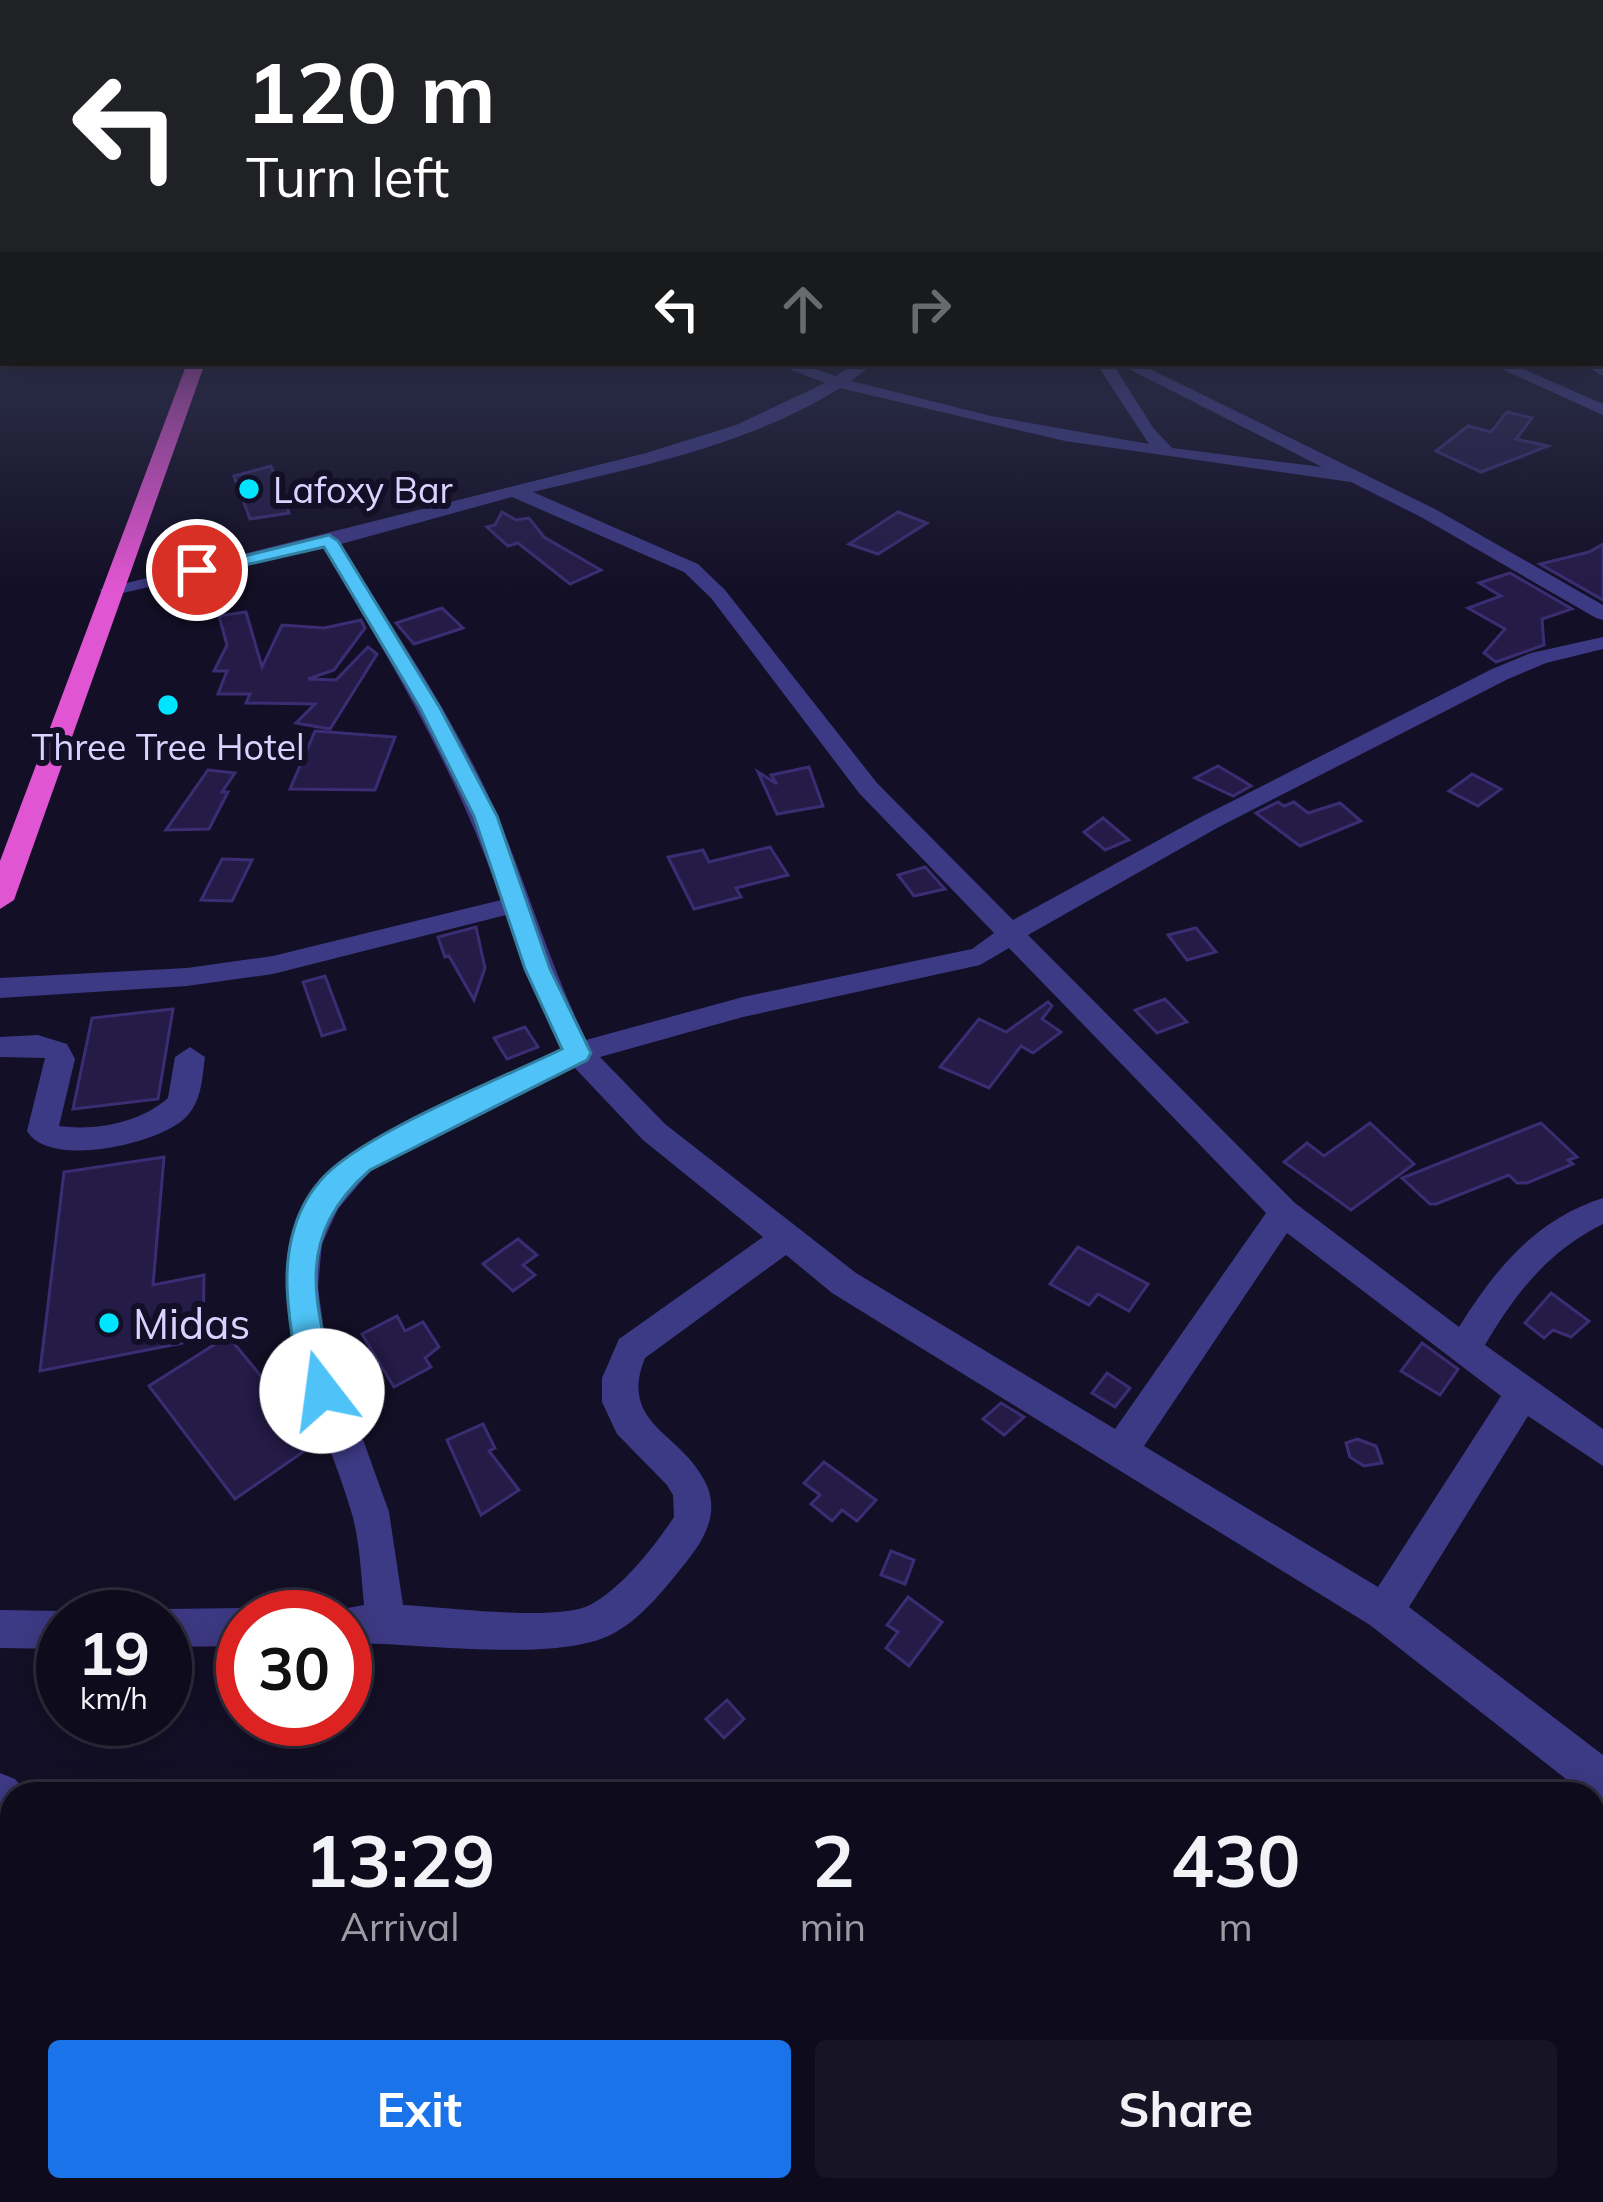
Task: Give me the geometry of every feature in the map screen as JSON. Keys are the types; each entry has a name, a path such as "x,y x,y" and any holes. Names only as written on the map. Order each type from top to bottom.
{"highway":[{"path":"0,900 189,383"}],"street":[{"path":"110,590 329,541 721,439 838,383"},
{"path":"844,383 1166,452 1354,477"},
{"path":"1116,383 1147,432 1166,452"},
{"path":"1165,383 1429,513 1603,614"},
{"path":"1541,383 1603,410"},
{"path":"514,491 691,568 705,580 868,788 1284,1212 1348,1265 1603,1450"},
{"path":"329,541 485,816 538,969 578,1053 654,1132 785,1238 942,1345 1122,1449 1384,1612 1603,1780"},
{"path":"386,1623 372,1518 348,1446 322,1391 306,1333 300,1271 310,1224 329,1189 360,1162 578,1053 743,1006 966,961 1208,823 1500,674 1539,658 1603,643"},
{"path":"0,988 187,977 273,965 517,904"},
{"path":"0,1047 38,1045 57,1052 60,1059 43,1131 63,1142 123,1131 174,1112 184,1094 190,1057"},
{"path":"1464,1349 1531,1249 1561,1228 1603,1210"},
{"path":"1122,1449 1284,1212"},
{"path":"372,1623 544,1631 584,1627 627,1600 687,1529 694,1508 690,1489 623,1412 618,1371 631,1349 785,1238"},
{"path":"1384,1612 1522,1394"},
{"path":"0,1629 36,1630"}],"building":[{"path":"1507,412 1532,418 1516,439 1548,446 1481,472 1436,451 1468,426 1491,432"},
{"path":"271,466 289,513 250,519 234,476"},
{"path":"502,512 516,520 529,518 544,537 601,570 570,584 518,543 508,546 487,527 495,525"},
{"path":"898,512 927,523 878,554 849,544"},
{"path":"1603,544 1603,600 1540,564 1589,552"},
{"path":"1510,573 1572,609 1542,619 1544,645 1496,662 1484,653 1505,629 1468,608 1501,596 1479,583"},
{"path":"442,608 463,628 414,644 396,623"},
{"path":"246,612 262,667 282,625 324,628 361,620 365,628 334,670 308,679 336,680 368,647 377,654 330,729 296,723 315,704 246,703 250,694 218,694 227,671 214,671 227,645 219,616"},
{"path":"315,731 395,737 375,790 290,789"},
{"path":"1218,766 1251,786 1233,796 1195,778"},
{"path":"809,767 823,806 777,814 758,772 777,784 771,775"},
{"path":"208,770 235,773 222,792 228,792 209,829 166,830"},
{"path":"1472,774 1501,789 1478,806 1449,791"},
{"path":"1278,802 1284,806 1294,802 1308,813 1340,803 1361,821 1300,846 1256,813"},
{"path":"1103,818 1129,840 1105,850 1084,832"},
{"path":"770,847 788,875 736,888 741,897 694,909 668,857 703,850 709,862"},
{"path":"222,859 252,860 232,901 201,900"},
{"path":"925,867 945,889 914,896 898,875"},
{"path":"476,927 485,968 474,1000 449,956 445,957 438,937"},
{"path":"1196,928 1216,952 1187,960 1168,935"},
{"path":"325,976 345,1029 322,1036 303,982"},
{"path":"1165,999 1187,1022 1157,1033 1135,1010"},
{"path":"1048,1002 1052,1006 1042,1019 1061,1032 1033,1053 1021,1046 989,1088 940,1067 979,1019 1006,1032"},
{"path":"173,1009 158,1099 73,1109 92,1018"},
{"path":"525,1027 538,1047 507,1059 494,1038"},
{"path":"1370,1123 1414,1164 1351,1210 1284,1162 1307,1143 1324,1156"},
{"path":"1541,1123 1577,1157 1568,1160 1573,1164 1527,1183 1517,1183 1509,1175 1436,1204 1430,1204 1402,1178"},
{"path":"164,1157 153,1285 204,1275 203,1339 40,1371 64,1172"},
{"path":"518,1239 537,1255 523,1265 535,1275 513,1291 483,1264"},
{"path":"1078,1247 1148,1284 1129,1311 1098,1294 1089,1305 1050,1284"},
{"path":"1551,1293 1589,1321 1571,1337 1553,1330 1544,1338 1525,1323"},
{"path":"397,1316 405,1331 423,1322 439,1347 425,1358 431,1367 394,1387 362,1334"},
{"path":"228,1336 316,1443 235,1499 149,1386"},
{"path":"1422,1343 1458,1369 1440,1395 1401,1371"},
{"path":"1107,1373 1130,1388 1115,1407 1092,1393"},
{"path":"1001,1403 1024,1417 1004,1435 983,1419"},
{"path":"483,1424 495,1448 489,1451 519,1490 481,1515 447,1440"},
{"path":"1357,1439 1376,1446 1382,1463 1364,1466 1350,1457 1346,1443"},
{"path":"824,1462 876,1500 857,1521 842,1510 832,1521 811,1504 820,1495 804,1483"},
{"path":"891,1551 914,1560 905,1584 881,1575"},
{"path":"908,1597 942,1622 909,1666 886,1648 898,1632 887,1625"},
{"path":"727,1700 744,1719 724,1738 706,1719"}],"place":[{"name":"Lafoxy Bar","path":"249,489"},
{"name":"Three Tree Hotel","path":"168,705"},
{"name":"Midas","path":"109,1323"}],"route":[{"path":"197,570 329,541 430,708 485,816 538,969 578,1053 360,1162 329,1189 310,1224 300,1271 306,1333 322,1391"}]}
